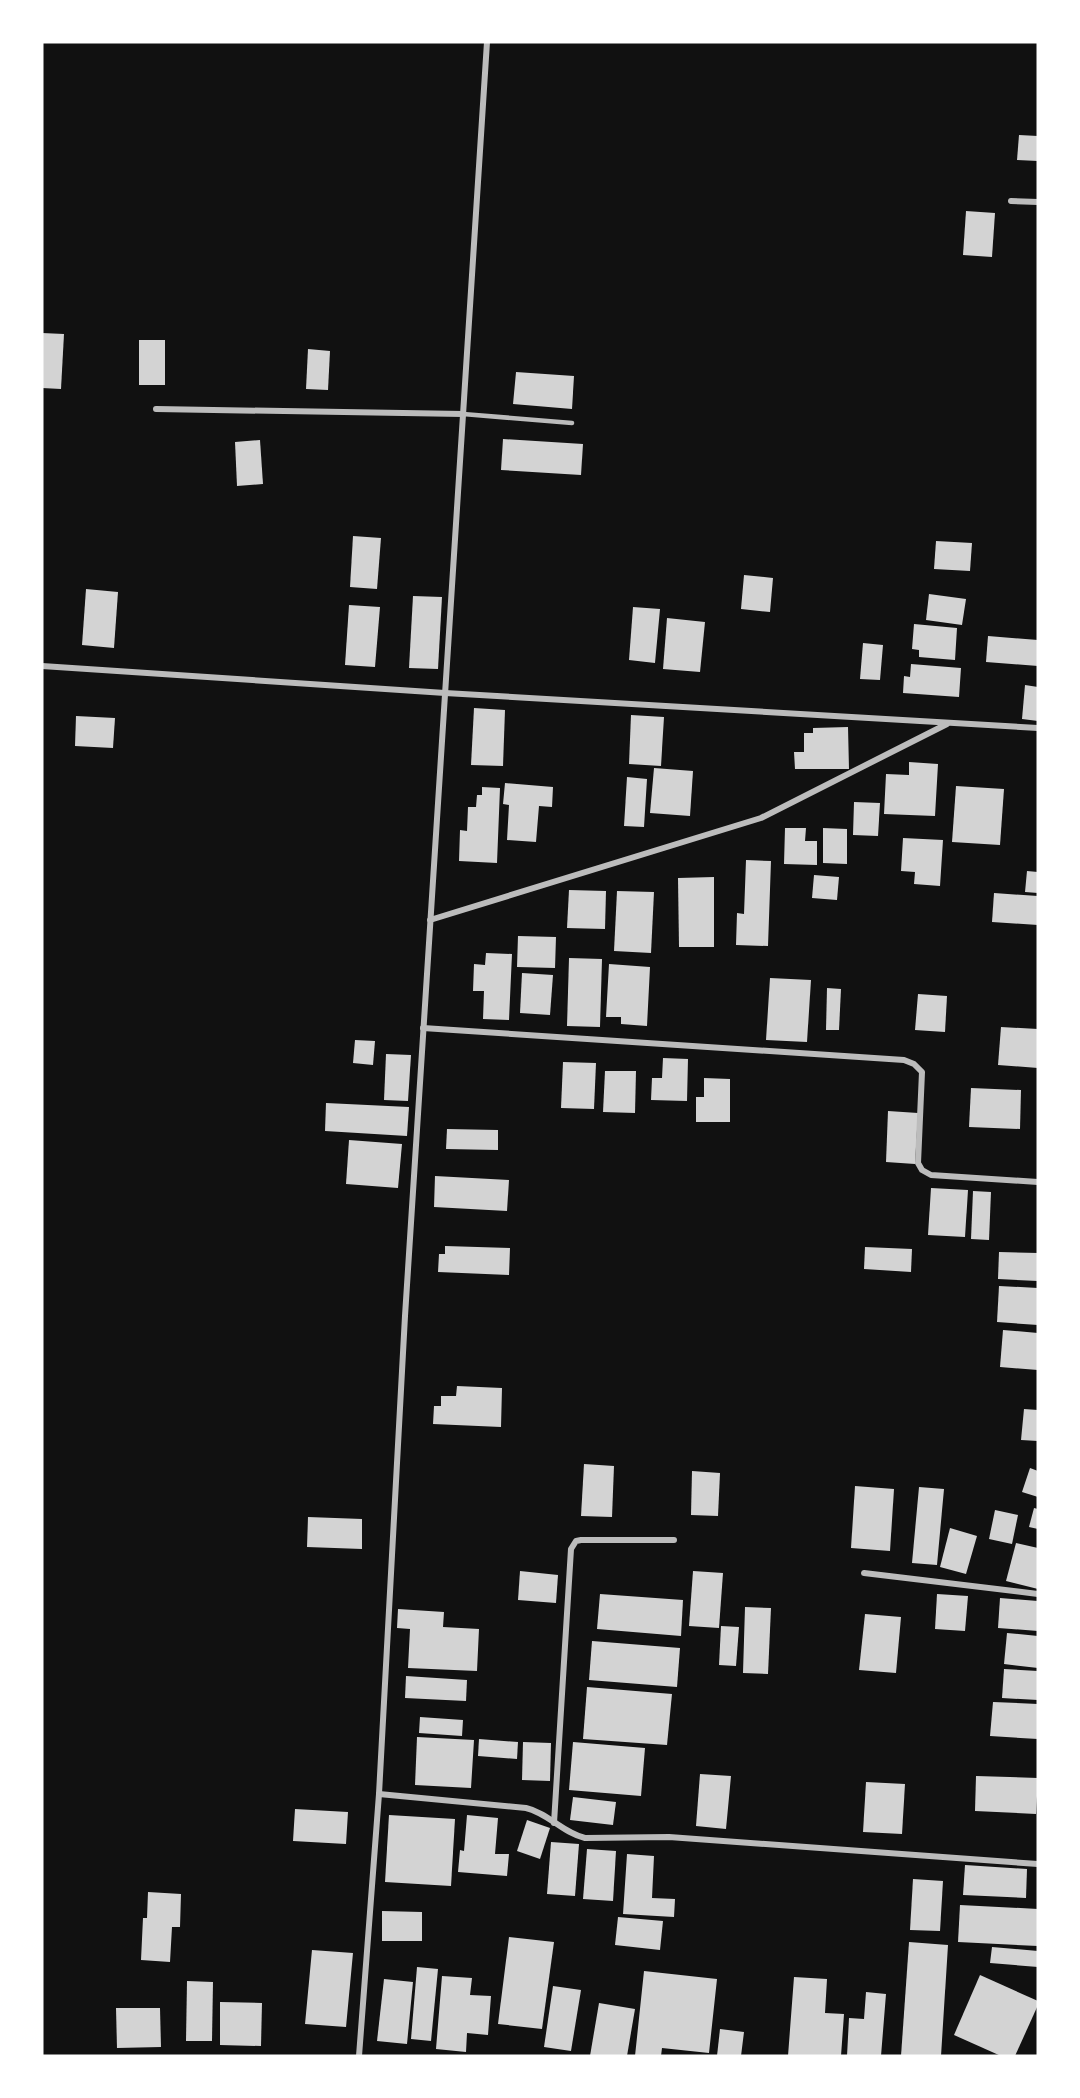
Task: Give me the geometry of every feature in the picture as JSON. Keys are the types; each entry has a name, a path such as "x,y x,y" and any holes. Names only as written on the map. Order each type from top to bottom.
{"street":[{"path":"359,2056 379,1794 423,1028 487,42"},
{"path":"1011,201 1038,202"},
{"path":"156,409 463,414"},
{"path":"42,666 445,693 1038,728"},
{"path":"430,920 761,818 949,723"},
{"path":"423,1028 904,1060 914,1064 922,1072 918,1163 922,1170 931,1175 1038,1182"},
{"path":"554,1823 571,1549 576,1541 581,1540 674,1540"},
{"path":"864,1573 1038,1594"},
{"path":"379,1794 526,1808 535,1810 575,1836 585,1838 669,1837 1038,1864"}],"lane":[{"path":"463,414 572,423"}],"building":[{"path":"1019,135 1038,136 1038,161 1017,160"},
{"path":"966,211 995,213 992,257 963,255"},
{"path":"42,333 64,334 61,389 42,388"},
{"path":"139,340 165,340 165,385 139,385"},
{"path":"308,349 330,351 328,390 306,389"},
{"path":"516,372 574,376 572,409 513,404"},
{"path":"503,439 583,444 581,475 501,470"},
{"path":"260,440 263,484 237,486 235,442"},
{"path":"353,536 381,538 377,589 350,587"},
{"path":"936,541 972,543 970,571 934,569"},
{"path":"744,575 773,578 770,612 741,609"},
{"path":"86,589 118,592 114,648 82,645"},
{"path":"929,594 966,599 962,625 926,620"},
{"path":"413,596 442,597 438,669 409,668"},
{"path":"349,605 380,607 375,667 345,665"},
{"path":"633,607 660,609 655,663 629,660"},
{"path":"667,618 705,622 700,672 663,669"},
{"path":"914,624 957,628 955,660 919,657 919,650 912,649"},
{"path":"988,636 1038,640 1038,666 986,662"},
{"path":"863,643 883,645 880,680 860,679"},
{"path":"911,664 961,668 959,697 903,693 904,676 910,677"},
{"path":"1025,685 1038,687 1038,721 1022,719"},
{"path":"474,708 505,710 503,766 471,765"},
{"path":"631,715 664,717 661,766 629,764"},
{"path":"76,716 115,718 113,748 75,746"},
{"path":"848,727 849,769 795,769 794,752 804,752 804,733 813,733 813,728"},
{"path":"909,762 938,764 935,816 884,814 886,774 909,775"},
{"path":"654,768 693,771 690,816 650,813"},
{"path":"627,777 647,779 644,827 624,826"},
{"path":"505,783 553,787 552,807 539,806 536,842 507,840 509,805 503,804"},
{"path":"956,786 1004,789 1000,845 952,842"},
{"path":"482,787 500,788 497,863 459,861 460,830 467,831 468,807 476,807 477,795 482,795"},
{"path":"854,802 880,803 878,836 853,835"},
{"path":"785,828 806,828 805,841 817,841 817,865 784,864"},
{"path":"823,828 847,829 847,864 823,863"},
{"path":"903,838 943,840 940,886 914,884 915,872 901,871"},
{"path":"746,860 771,861 768,946 736,945 737,913 744,914"},
{"path":"1027,871 1038,872 1038,893 1025,892"},
{"path":"814,875 839,877 837,900 812,898"},
{"path":"714,877 714,947 679,947 678,878"},
{"path":"569,890 606,891 605,929 567,928"},
{"path":"617,891 654,892 651,953 614,951"},
{"path":"994,893 1038,896 1038,925 992,922"},
{"path":"518,936 556,937 555,968 517,967"},
{"path":"486,953 512,954 509,1020 483,1019 484,991 473,991 474,964 485,965"},
{"path":"569,958 602,959 600,1027 567,1026"},
{"path":"609,964 650,967 647,1026 621,1024 621,1017 606,1017"},
{"path":"522,973 553,975 550,1015 520,1013"},
{"path":"770,978 811,980 807,1042 766,1040"},
{"path":"827,988 841,989 839,1030 826,1030"},
{"path":"918,994 947,996 945,1032 915,1030"},
{"path":"1001,1027 1038,1029 1038,1068 998,1065"},
{"path":"355,1040 375,1041 373,1065 353,1063"},
{"path":"386,1054 411,1055 408,1101 384,1100"},
{"path":"663,1058 688,1059 687,1101 651,1100 652,1078 662,1078"},
{"path":"563,1062 596,1063 594,1109 561,1108"},
{"path":"605,1071 636,1071 635,1113 603,1112"},
{"path":"704,1078 730,1079 730,1122 696,1122 696,1097 704,1097"},
{"path":"971,1088 1021,1090 1020,1129 969,1127"},
{"path":"326,1103 409,1107 407,1136 325,1131"},
{"path":"888,1111 918,1113 915,1164 886,1162"},
{"path":"447,1129 498,1130 498,1150 446,1149"},
{"path":"349,1140 402,1144 398,1188 346,1184"},
{"path":"435,1176 509,1180 507,1211 434,1207"},
{"path":"931,1188 968,1190 965,1237 928,1235"},
{"path":"973,1191 991,1192 989,1240 971,1239"},
{"path":"445,1246 510,1248 509,1275 438,1272 439,1254 445,1254"},
{"path":"865,1247 912,1249 911,1272 864,1269"},
{"path":"999,1252 1038,1253 1038,1281 998,1279"},
{"path":"999,1286 1038,1288 1038,1325 997,1322"},
{"path":"1003,1330 1038,1333 1038,1370 1000,1367"},
{"path":"457,1386 502,1388 501,1427 433,1424 434,1406 441,1406 441,1396 456,1396"},
{"path":"1024,1409 1038,1410 1038,1441 1021,1440"},
{"path":"584,1464 614,1466 612,1517 581,1516"},
{"path":"1030,1468 1038,1471 1038,1497 1022,1492"},
{"path":"692,1471 720,1473 718,1516 691,1515"},
{"path":"855,1486 894,1489 890,1551 851,1548"},
{"path":"919,1487 944,1489 937,1565 912,1563"},
{"path":"1034,1508 1038,1509 1038,1529 1029,1527"},
{"path":"995,1510 1018,1515 1012,1544 989,1539"},
{"path":"308,1517 362,1519 362,1549 307,1547"},
{"path":"950,1528 977,1536 966,1574 940,1567"},
{"path":"1016,1543 1038,1548 1038,1589 1006,1581"},
{"path":"520,1571 558,1575 556,1603 518,1600"},
{"path":"693,1571 723,1573 719,1628 689,1626"},
{"path":"600,1594 683,1600 681,1636 597,1629"},
{"path":"937,1594 968,1596 965,1631 935,1629"},
{"path":"1000,1598 1038,1601 1038,1631 998,1628"},
{"path":"745,1607 771,1608 768,1674 743,1673"},
{"path":"398,1609 444,1612 443,1627 479,1629 477,1671 408,1668 410,1629 397,1628"},
{"path":"865,1614 901,1617 896,1673 859,1670"},
{"path":"721,1626 739,1627 736,1666 719,1665"},
{"path":"1007,1633 1038,1636 1038,1668 1004,1664"},
{"path":"592,1641 680,1648 677,1687 589,1680"},
{"path":"1004,1669 1038,1671 1038,1700 1002,1698"},
{"path":"406,1676 467,1680 466,1701 405,1698"},
{"path":"587,1687 672,1694 667,1745 583,1739"},
{"path":"993,1702 1038,1704 1038,1739 990,1736"},
{"path":"420,1717 463,1720 462,1736 419,1733"},
{"path":"417,1737 474,1740 471,1788 415,1785"},
{"path":"479,1739 518,1742 517,1759 478,1756"},
{"path":"523,1742 551,1743 550,1781 522,1780"},
{"path":"573,1742 645,1748 641,1796 569,1790"},
{"path":"700,1774 731,1776 726,1829 696,1826"},
{"path":"976,1776 1038,1778 1036,1814 975,1811"},
{"path":"866,1782 905,1784 902,1834 863,1832"},
{"path":"573,1797 616,1802 613,1825 570,1820"},
{"path":"295,1809 348,1812 346,1844 293,1841"},
{"path":"389,1815 455,1819 451,1886 385,1882"},
{"path":"467,1815 498,1818 495,1854 509,1854 507,1876 458,1872 460,1850 464,1851"},
{"path":"527,1820 550,1828 540,1859 517,1851"},
{"path":"551,1842 579,1844 575,1896 547,1894"},
{"path":"587,1849 616,1851 613,1901 583,1899"},
{"path":"627,1854 654,1856 652,1898 675,1899 674,1917 623,1914"},
{"path":"965,1865 1027,1869 1026,1898 963,1895"},
{"path":"913,1879 943,1881 940,1931 910,1930"},
{"path":"148,1892 181,1894 180,1927 172,1927 170,1962 141,1960 143,1918 147,1918"},
{"path":"960,1905 1038,1909 1038,1946 958,1942"},
{"path":"382,1911 422,1912 422,1941 382,1941"},
{"path":"618,1917 663,1921 660,1950 615,1945"},
{"path":"509,1937 554,1942 542,2029 498,2024"},
{"path":"909,1942 948,1945 941,2056 901,2056"},
{"path":"992,1947 1038,1951 1038,1967 990,1963"},
{"path":"312,1950 353,1953 346,2027 305,2024"},
{"path":"417,1967 438,1969 431,2041 411,2039"},
{"path":"644,1971 717,1979 709,2053 662,2048 661,2056 635,2056"},
{"path":"980,1975 1038,2001 1015,2056 1001,2056 954,2035"},
{"path":"442,1976 472,1978 470,1995 491,1996 488,2035 467,2033 466,2052 436,2049"},
{"path":"794,1977 827,1979 825,2013 844,2014 841,2056 788,2056"},
{"path":"384,1979 413,1982 407,2044 377,2041"},
{"path":"187,1981 213,1982 212,2041 186,2041"},
{"path":"553,1986 581,1990 571,2051 544,2047"},
{"path":"866,1992 886,1994 881,2056 847,2056 849,2018 864,2019"},
{"path":"220,2002 262,2003 261,2046 220,2045"},
{"path":"599,2003 635,2009 627,2056 590,2056"},
{"path":"116,2008 160,2008 161,2047 117,2048"},
{"path":"720,2029 744,2032 741,2056 717,2056"}]}
